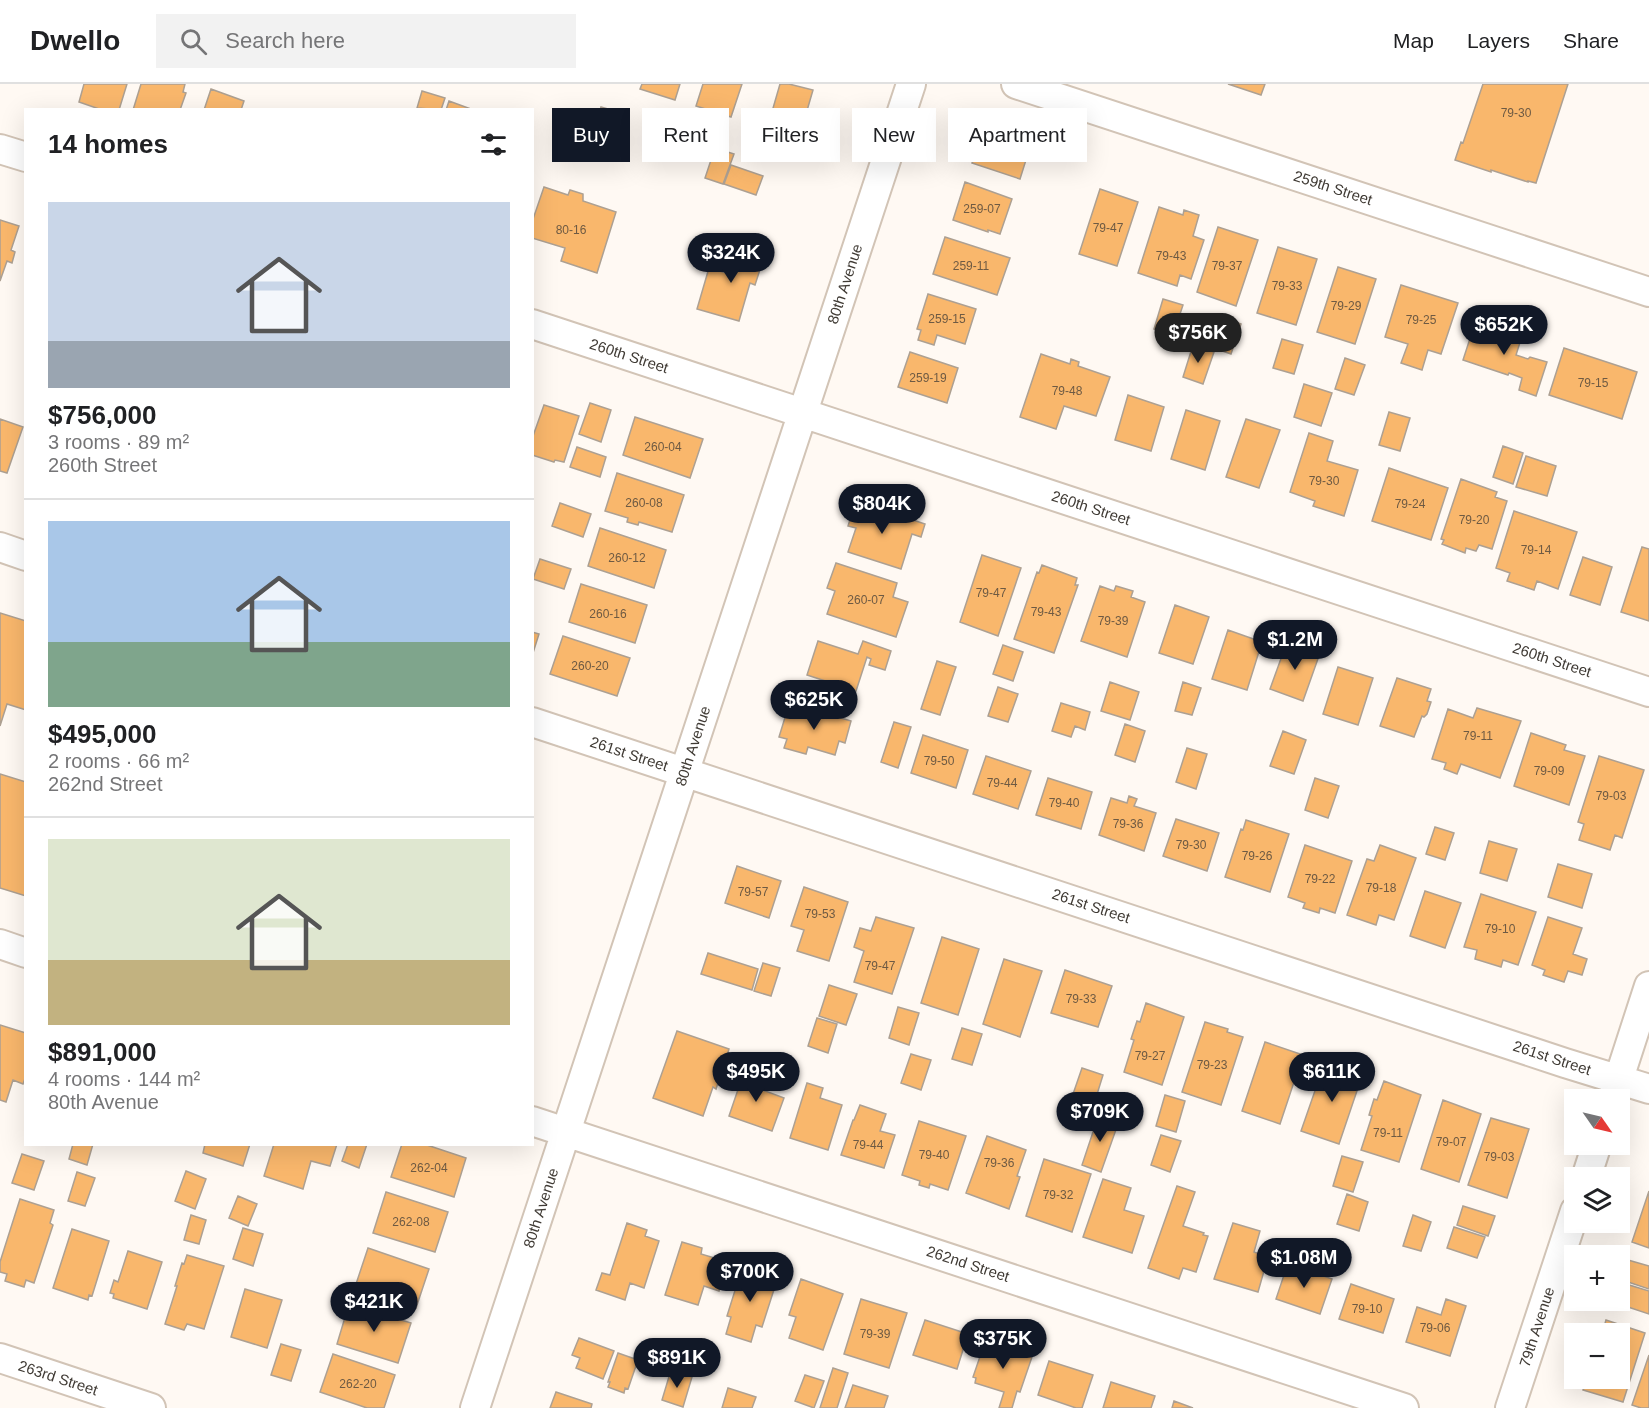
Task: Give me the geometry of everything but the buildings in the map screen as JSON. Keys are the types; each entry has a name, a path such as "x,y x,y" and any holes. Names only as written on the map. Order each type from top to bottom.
{"street":[{"name":"80th Avenue","path":"475,1408 911,84"},
{"name":"259th Street","path":"1016,84 1649,292"},
{"path":"0,148 24,156"},
{"name":"260th Street","path":"534,325 1649,692"},
{"path":"0,547 24,555"},
{"name":"261st Street","path":"534,723 685,772 1612,1089"},
{"path":"0,944 24,952"},
{"path":"1615,1089 1649,986"},
{"name":"261st Street","path":"1630,1090 1649,1089"},
{"name":"262nd Street","path":"534,1122 1404,1408"},
{"name":"79th Avenue","path":"1510,1408 1568,1233"},
{"name":"263rd Street","path":"0,1358 151,1408"}]}
